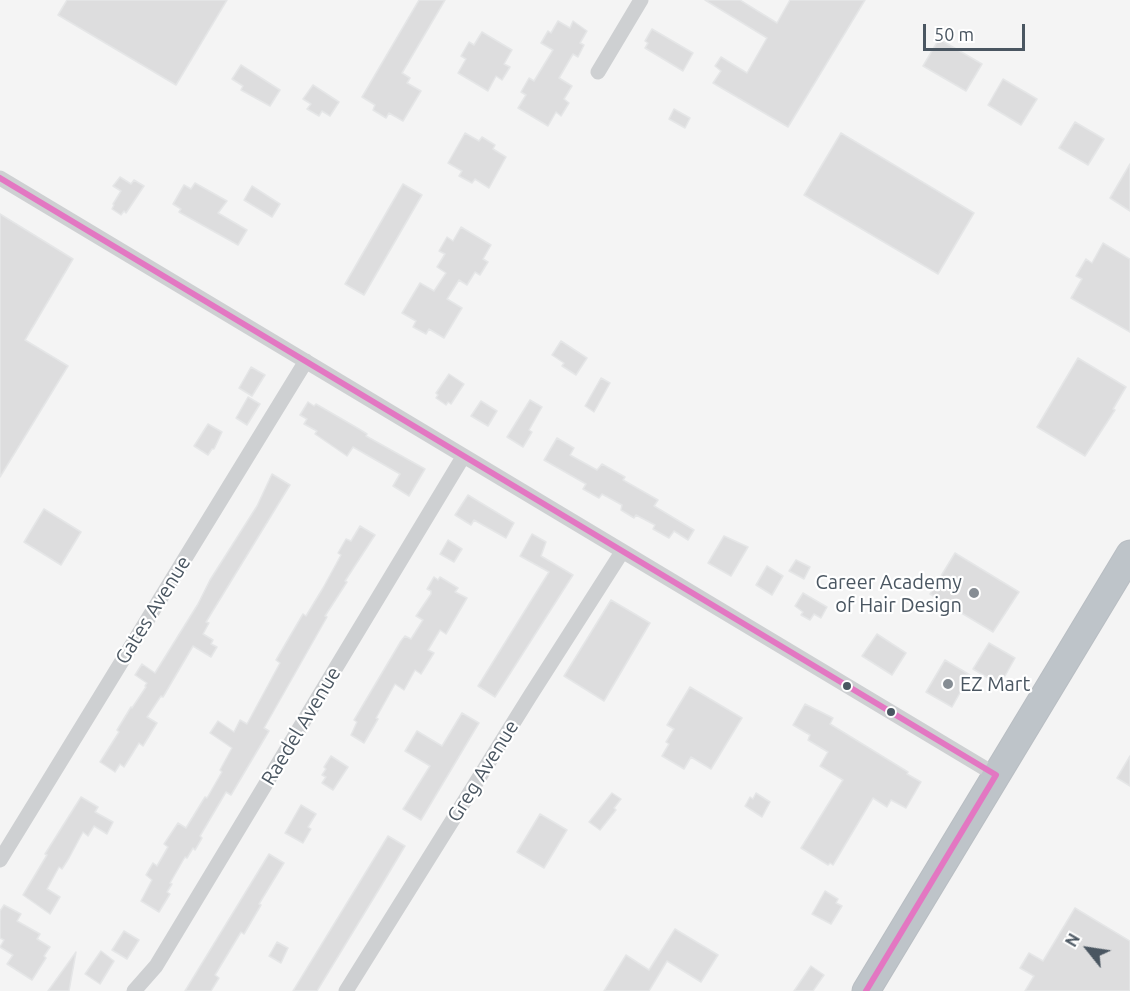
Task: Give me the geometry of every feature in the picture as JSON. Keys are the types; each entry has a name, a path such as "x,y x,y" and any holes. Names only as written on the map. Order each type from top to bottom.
{"highway":[{"path":"866,991 1130,554"}],"street":[{"path":"598,72 641,0"},
{"path":"0,178 996,775"},
{"name":"Gates Avenue","path":"0,860 306,361"},
{"name":"Raedel Avenue","path":"134,991 156,966 463,457"},
{"name":"Greg Avenue","path":"346,991 622,552"}],"building":[{"path":"67,0 227,0 176,85 58,15"},
{"path":"419,0 445,0 402,73 410,78 407,83 421,91 403,121 389,113 386,118 373,110 375,105 362,97"},
{"path":"705,0 740,0 777,23 790,0 865,0 788,127 713,83 721,71 715,66 721,57 747,73 767,38"},
{"path":"558,21 570,28 573,21 587,31 580,43 584,45 578,57 573,54 559,78 572,86 564,99 569,103 561,116 556,112 548,126 518,108 526,95 521,92 529,78 534,81 553,50 541,43"},
{"path":"652,29 693,53 683,71 645,48 648,43 645,41"},
{"path":"482,32 512,50 504,64 510,67 502,80 496,76 488,91 458,73 466,59 461,56 469,42 474,45"},
{"path":"939,39 982,64 966,91 923,66"},
{"path":"241,65 280,90 270,106 241,90 243,86 232,79"},
{"path":"1003,79 1037,99 1021,125 988,105"},
{"path":"313,85 339,102 330,116 322,111 319,116 307,109 311,104 303,99"},
{"path":"674,109 690,118 685,128 669,119"},
{"path":"1075,122 1104,139 1088,165 1059,148"},
{"path":"465,133 479,141 482,137 495,145 493,149 506,157 489,188 475,179 472,183 459,176 462,171 448,163"},
{"path":"841,133 974,213 938,274 804,195"},
{"path":"1130,164 1130,211 1110,198"},
{"path":"120,177 131,184 134,180 144,186 126,213 124,211 121,215 112,209 121,191 113,186"},
{"path":"195,183 227,201 218,213 247,230 238,245 179,212 181,209 173,204 184,185 191,189"},
{"path":"403,184 422,195 364,295 345,284"},
{"path":"252,186 280,204 272,217 244,200"},
{"path":"0,214 73,259 25,340 68,366 0,477"},
{"path":"461,227 491,245 483,259 488,262 480,275 475,272 467,285 459,280 447,299 462,308 444,338 429,329 426,334 413,327 416,321 402,313 420,283 434,291 446,273 437,267 445,254 439,251 447,237 453,241"},
{"path":"1103,243 1130,259 1130,332 1071,298 1082,279 1076,276 1086,259 1092,263"},
{"path":"561,341 587,358 576,375 562,366 564,363 552,355"},
{"path":"1078,358 1126,387 1113,409 1115,410 1085,456 1037,427"},
{"path":"251,367 265,375 252,396 239,388"},
{"path":"449,374 464,384 451,404 448,402 446,405 436,398 438,395 436,393"},
{"path":"601,378 610,383 594,412 585,406"},
{"path":"248,397 260,404 247,425 236,418"},
{"path":"530,400 542,407 529,430 532,432 523,447 507,437"},
{"path":"481,401 497,411 488,426 471,416"},
{"path":"308,402 314,406 316,404 367,434 366,436 425,469 409,496 393,486 400,474 353,447 347,456 315,434 317,431 304,424 307,419 300,415"},
{"path":"208,424 222,432 214,449 208,455 194,446"},
{"path":"557,438 574,448 570,455 597,470 602,464 625,477 623,480 658,500 654,506 694,530 688,540 674,531 669,538 653,529 655,525 636,515 634,518 621,510 622,505 602,494 599,498 583,489 586,484 544,460"},
{"path":"272,474 290,485 206,622 209,623 203,634 213,640 211,644 217,647 211,657 193,646 163,697 161,696 147,717 157,723 143,746 139,743 124,767 120,764 115,772 100,762 119,732 117,730 131,707 146,687 147,683 135,675 142,664 155,673 257,506"},
{"path":"468,495 514,523 506,538 474,520 471,525 455,515"},
{"path":"44,509 81,532 61,565 24,542"},
{"path":"360,526 375,535 345,581 347,582 325,616 327,617 264,728 269,731 231,795 226,792 200,836 202,838 195,850 193,848 187,858 185,857 170,883 172,884 167,892 170,894 159,912 141,901 152,880 146,875 153,863 157,866 168,847 164,844 178,823 186,828 205,797 207,798 232,748 210,733 218,721 234,732 240,720 247,724 280,663 276,660 303,614 306,616 323,588 341,555 338,553 346,539 351,541"},
{"path":"532,534 546,542 541,556 573,575 495,697 478,686 549,572 520,556"},
{"path":"724,536 748,547 731,576 708,563"},
{"path":"448,540 462,549 454,562 440,554"},
{"name":"Career Academy of Hair Design","path":"955,553 1019,592 993,632 930,594"},
{"path":"796,560 810,567 804,579 789,571"},
{"path":"767,566 783,576 772,595 756,585"},
{"path":"434,577 438,580 440,577 458,588 455,592 467,598 446,634 440,630 428,650 434,653 421,674 415,670 404,690 395,684 364,743 351,735 357,722 354,720 401,641 405,636 411,639 423,620 416,616 431,594 431,591 427,589"},
{"path":"803,593 827,607 821,618 814,614 810,620 801,615 803,612 795,606"},
{"path":"611,600 650,623 604,701 564,676"},
{"path":"877,634 906,653 892,675 862,656"},
{"path":"989,643 1015,658 1000,685 973,669"},
{"name":"EZ Mart","path":"945,660 970,675 952,707 926,692"},
{"path":"690,687 742,718 711,769 691,757 684,769 662,756 669,744 666,742 674,729 667,725"},
{"path":"805,704 833,718 830,724 921,782 906,808 891,800 887,807 873,798 833,865 830,863 828,865 801,848 843,780 820,766 828,752 808,740 810,735 793,725"},
{"path":"462,713 479,723 421,820 403,809 430,766 405,751 417,731 442,746"},
{"path":"331,756 348,767 333,790 322,783 326,777 322,775 326,769 324,767"},
{"path":"1130,756 1130,786 1117,778"},
{"path":"612,793 621,799 614,808 616,810 600,830 589,822"},
{"path":"756,793 770,802 762,817 745,806 750,797 753,799"},
{"path":"81,797 98,807 95,812 113,822 107,834 94,826 88,836 83,832 62,869 59,867 47,889 60,897 50,914 23,895 47,855 45,854"},
{"path":"301,805 316,814 308,827 311,829 303,843 285,833"},
{"path":"540,814 567,830 544,868 517,852"},
{"path":"388,836 405,846 317,991 293,991"},
{"path":"269,854 284,863 244,934 241,932 215,975 219,978 211,991 185,991"},
{"path":"825,891 838,899 836,903 842,906 831,924 812,914"},
{"path":"4,905 21,914 17,921 40,934 37,939 50,947 32,980 7,964 13,955 0,947 4,940 0,938 0,911"},
{"path":"1075,908 1130,941 1130,991 1025,991 1034,976 1020,968 1029,953 1043,961"},
{"path":"675,929 718,955 701,982 667,961 649,991 604,991 626,955 649,970"},
{"path":"124,931 139,940 127,959 112,950"},
{"path":"277,942 288,948 281,963 269,956"},
{"path":"101,951 114,961 100,984 85,974"},
{"path":"76,952 69,991 48,991"},
{"path":"811,966 824,975 813,991 794,991"}],"transit line":[{"path":"0,178 996,775"},
{"path":"866,991 996,775"}],"place":[{"name":"Career Academy of Hair Design","path":"974,593"},
{"name":"EZ Mart","path":"948,684"}]}
